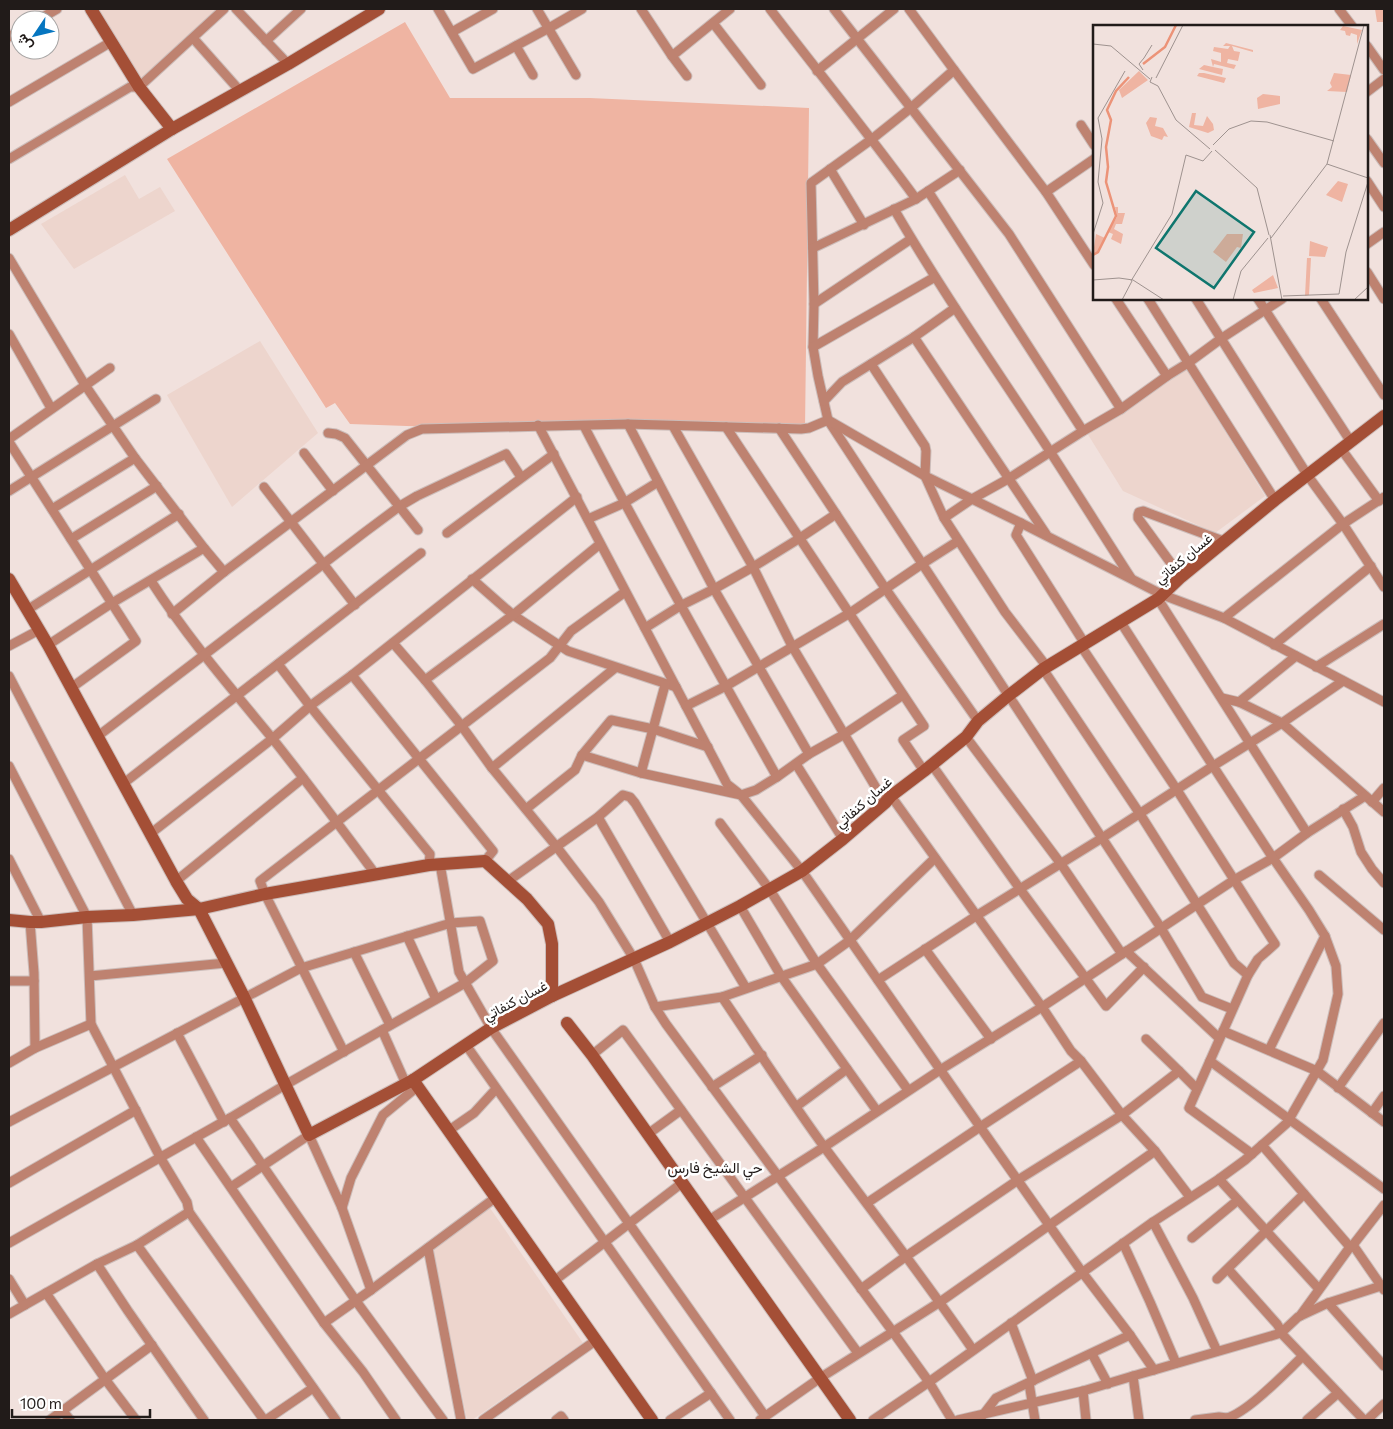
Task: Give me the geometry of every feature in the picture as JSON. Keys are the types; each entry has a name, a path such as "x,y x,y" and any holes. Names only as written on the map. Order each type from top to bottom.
{"street":[{"path":"91,9 139,87 172,129"},
{"path":"9,159 130,86 139,87 224,9"},
{"path":"236,9 288,64"},
{"path":"266,41 301,9"},
{"path":"9,228 172,129 288,64 379,9"},
{"path":"438,9 473,69 582,9"},
{"path":"452,32 493,9"},
{"path":"537,9 576,75"},
{"path":"641,9 687,76"},
{"path":"672,56 730,9"},
{"path":"770,9 872,139 916,199"},
{"path":"834,9 1009,234 1121,409"},
{"path":"817,71 894,9"},
{"path":"909,9 1046,192 1093,263"},
{"path":"1339,9 1351,25"},
{"path":"713,23 761,85"},
{"path":"193,38 240,91"},
{"path":"9,102 112,42"},
{"path":"516,46 533,75"},
{"path":"1368,47 1384,70"},
{"path":"954,70 912,108 811,183 814,304 813,347 828,420 1161,928 1202,997 1232,1010"},
{"path":"1368,91 1384,80"},
{"path":"1081,125 1093,143"},
{"path":"1368,140 1384,163"},
{"path":"1046,192 1093,160"},
{"path":"830,169 864,225"},
{"path":"813,248 916,199 960,170"},
{"path":"1368,183 1384,207"},
{"path":"928,191 1083,431"},
{"path":"894,209 935,277 1051,452 1131,578"},
{"path":"1368,243 1384,232"},
{"path":"814,304 911,239"},
{"path":"9,258 85,385 113,426 135,458 224,572"},
{"path":"1368,274 1384,299"},
{"path":"813,347 935,277"},
{"path":"1117,300 1167,376"},
{"path":"1149,300 1275,500"},
{"path":"1197,300 1308,476 1343,524 1384,587"},
{"path":"1224,618 1343,524 1382,499 1346,446 1259,300"},
{"path":"944,518 1121,409 1222,338 1280,300"},
{"path":"1322,300 1384,395"},
{"path":"824,401 842,382 914,337 955,308"},
{"path":"9,334 51,408"},
{"path":"914,337 1047,536"},
{"path":"871,364 925,446 925,476 944,518 958,541 1045,668 1234,963 1248,975"},
{"path":"71,688 136,641 9,440 51,408 110,368"},
{"path":"9,491 156,399"},
{"path":"828,420 925,476 1131,578 1160,597 1224,618 1384,702"},
{"path":"172,614 290,522 407,435 422,428 628,424 801,429 809,428 828,420"},
{"name":"غسان كنفاتي","path":"309,1135 412,1084 491,1028 552,996 670,942 770,890 802,871 966,737 978,721 1008,696 1045,668 1160,597 1181,577 1275,500 1383,420"},
{"path":"628,424 714,589 809,754"},
{"path":"538,425 727,784 741,795 802,871 1082,1272 1154,1370"},
{"path":"584,426 680,606 777,777"},
{"path":"673,426 752,567 792,646 843,735 888,800 935,858 1042,1007 1071,1051 1081,1061 1122,1115 1156,1151 1190,1197"},
{"path":"726,427 924,726 903,740 928,768 1020,888 1106,1006 1144,968"},
{"path":"779,428 978,721"},
{"path":"328,433 345,438 418,530"},
{"path":"304,453 333,491"},
{"path":"98,736 400,506 416,496 506,454 521,477"},
{"path":"446,533 554,454"},
{"path":"52,509 135,458"},
{"path":"588,519 624,503 658,482"},
{"path":"71,539 157,486"},
{"path":"264,487 355,605"},
{"path":"150,834 577,497"},
{"path":"1181,577 1138,518 1139,512 1143,511 1226,542"},
{"path":"27,610 179,514"},
{"path":"645,628 680,606 752,567 836,514"},
{"path":"1021,522 1016,535 1083,645 1275,944 1258,959 1248,975 1189,1108 1252,1154"},
{"path":"686,706 726,686 850,613 958,541"},
{"path":"425,680 513,615 600,544"},
{"path":"48,645 112,603 204,548"},
{"path":"124,783 420,553"},
{"path":"1274,645 1370,566"},
{"path":"9,579 48,645 176,881 187,899 198,909 244,997 342,1208 372,1290"},
{"path":"472,579 513,615 568,651 665,685 676,687"},
{"path":"151,581 172,614 236,696 272,738 376,875"},
{"path":"344,1052 301,968 260,881 550,658 571,631 626,592"},
{"path":"1160,597 1307,833"},
{"path":"872,1420 929,1382 1153,1222 1219,1179 1252,1154 1287,1123 1323,1060 1338,994 1336,966 1325,936 1120,621"},
{"path":"1316,667 1384,624"},
{"path":"9,646 39,630"},
{"path":"392,643 461,725 492,768 599,902 634,959 655,1007 666,1024 893,1332 929,1382 952,1420"},
{"path":"1239,702 1296,656"},
{"path":"278,664 430,854 450,923 459,972 491,1028 763,1418 820,1378 940,1302 1156,1151"},
{"path":"492,768 615,668"},
{"path":"9,920 36,922 87,916 133,915 198,909 265,894 434,865 485,860 493,852 352,675"},
{"path":"9,676 133,915"},
{"path":"878,980 1282,723 1343,681"},
{"path":"641,773 665,685"},
{"path":"582,755 641,773 741,795 756,790 903,695"},
{"path":"1222,698 1239,702 1282,723 1384,812"},
{"path":"526,809 575,770 582,755 610,720 652,729 708,747"},
{"path":"966,737 1061,864 1124,953 1221,1034 1269,1050 1316,1071 1384,1122"},
{"path":"796,764 843,839"},
{"path":"9,766 87,916 91,1024 160,1157 187,1202 189,1212 336,1420"},
{"path":"176,881 303,778"},
{"path":"708,1220 824,1147 908,1090 1042,1007 1234,880 1273,858 1343,809 1368,799 1384,788"},
{"path":"508,881 598,817 622,795 630,797 746,988"},
{"path":"1343,809 1361,852 1384,883"},
{"path":"598,817 670,942"},
{"path":"720,823 770,890 817,964 908,1090"},
{"path":"655,1007 722,997 817,964 849,940 935,858"},
{"path":"9,859 36,922 34,981 35,1048"},
{"path":"485,860 527,899 548,924 552,944 552,996"},
{"path":"1319,876 1384,930"},
{"path":"740,906 781,976 877,1111"},
{"path":"9,1122 301,968 450,923 480,921 494,962 465,983 9,1243"},
{"path":"407,936 436,999"},
{"path":"1269,1050 1325,936"},
{"path":"925,949 990,1040"},
{"path":"354,952 390,1026"},
{"path":"90,976 226,963"},
{"path":"9,981 34,981"},
{"path":"722,997 824,1147 940,1302 973,1350"},
{"path":"567,1022 850,1420"},
{"path":"1338,1088 1384,1023"},
{"path":"9,1063 35,1048 91,1024"},
{"path":"382,1030 412,1084 448,1131 554,1281 646,1418"},
{"path":"592,1055 623,1030 858,1354"},
{"path":"178,1033 227,1120 356,1302 443,1420"},
{"path":"1146,1039 1197,1089"},
{"path":"466,1045 730,1420"},
{"path":"712,1087 762,1055"},
{"path":"867,1203 1081,1061"},
{"path":"1210,1061 1384,1189"},
{"path":"797,1106 847,1069"},
{"path":"861,1289 1018,1180 1122,1115 1179,1071"},
{"path":"342,1208 350,1178 383,1115 412,1084"},
{"path":"448,1131 474,1113 496,1089"},
{"path":"1372,1113 1384,1096"},
{"path":"9,1184 136,1110"},
{"path":"648,1134 681,1110"},
{"path":"231,1187 309,1135"},
{"path":"196,1137 324,1323 363,1372 396,1420"},
{"path":"1262,1145 1351,1246 1383,1287 1328,1303 1298,1317"},
{"path":"1219,1179 1319,1289"},
{"path":"554,1281 682,1183"},
{"path":"1217,1280 1304,1194"},
{"path":"324,1323 356,1302 495,1198"},
{"path":"1192,1238 1238,1200"},
{"path":"958,1420 983,1418 1033,1402 1083,1391 1281,1334 1298,1317 1351,1246 1384,1207"},
{"path":"9,1314 97,1264 137,1245 189,1212"},
{"path":"1153,1222 1193,1298 1217,1351"},
{"path":"1123,1243 1176,1363"},
{"path":"137,1245 265,1420 313,1388"},
{"path":"428,1248 461,1420"},
{"path":"97,1264 128,1312 204,1420"},
{"path":"1228,1269 1277,1324 1281,1334 1302,1357 1366,1420 1384,1404"},
{"path":"9,1279 25,1305"},
{"path":"46,1293 105,1379 136,1420"},
{"path":"1328,1303 1384,1366"},
{"path":"1011,1323 1031,1382 1035,1420"},
{"path":"983,1418 996,1398 1130,1335"},
{"path":"483,1420 595,1341"},
{"path":"50,1420 152,1345"},
{"path":"1092,1354 1108,1384"},
{"path":"1195,1420 1219,1417 1227,1419 1235,1416 1302,1357"},
{"path":"1133,1376 1139,1420"},
{"path":"1083,1391 1086,1420"},
{"path":"670,1420 710,1393"},
{"path":"1307,1420 1338,1393"},
{"path":"63,1410 70,1420"},
{"path":"556,1420 561,1416 564,1420"}],"shaded area":[{"path":"96,9 220,9 142,81"},
{"path":"1375,9 1384,9 1384,22 1377,22"},
{"path":"405,22 450,98 590,98 809,108 805,429 435,427 350,424 335,403 326,408 167,159"},
{"path":"125,175 139,199 160,187 175,211 74,269 41,224"},
{"path":"260,341 318,433 232,507 167,395"},
{"path":"1187,370 1265,496 1215,533 1123,491 1087,433"},
{"path":"490,1208 583,1343 472,1420 467,1420 433,1249"}],"district":[{"name":"حي الشيخ فارس","path":"715,1167"}]}
